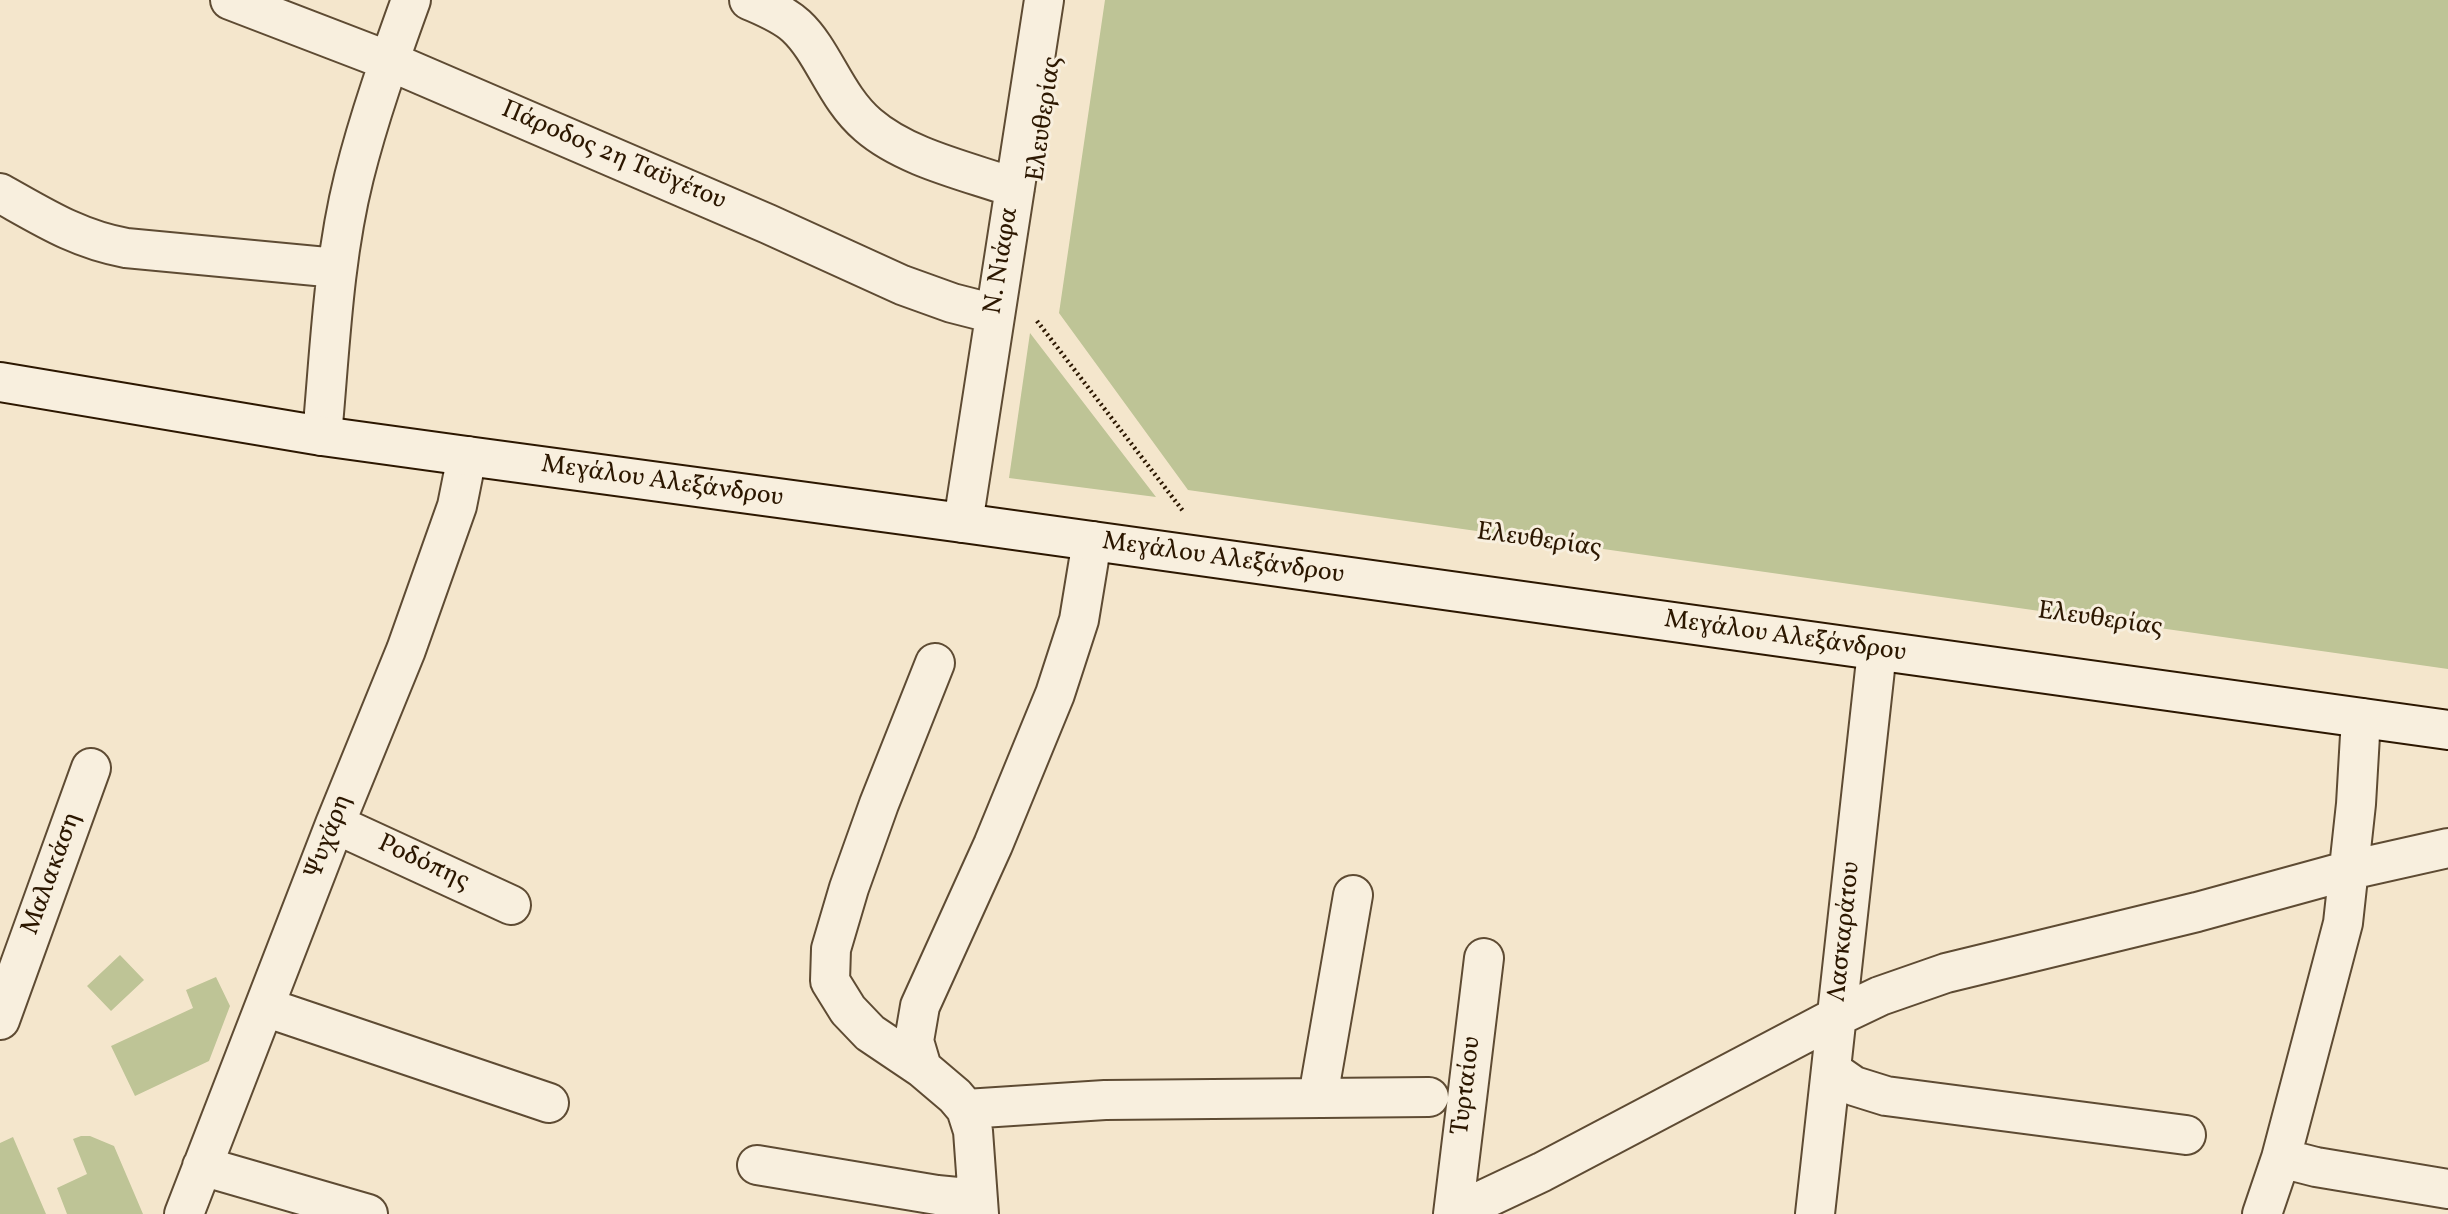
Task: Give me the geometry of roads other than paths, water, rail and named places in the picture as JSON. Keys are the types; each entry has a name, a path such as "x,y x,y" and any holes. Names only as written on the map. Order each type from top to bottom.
{"street":[{"name":"Πάροδος 2η Ταϋγέτου","path":"230,0 389,61 768,224 902,285 952,303 995,314"},
{"path":"322,436 337,268 353,178 411,0"},
{"path":"749,0 793,23 811,46 843,98 867,124 886,138 906,150 1014,188"},
{"name":"Ν. Νιάφα","path":"963,523 1044,0"},
{"path":"0,193 63,228 98,243 337,268"},
{"name":"Μεγάλου Αλεξάνδρου","path":"0,382 322,436 2448,730"},
{"name":"Ψυχάρη","path":"184,1214 335,824 406,650 457,506 467,456"},
{"path":"922,1068 914,1041 920,1006 993,845 1055,695 1079,620 1092,541"},
{"name":"Λασκαράτου","path":"1815,1214 1877,651"},
{"path":"757,1165 937,1195 979,1207 974,1131 966,1109 922,1068 870,1033 848,1010 830,981 831,949 849,888 935,663"},
{"path":"2262,1214 2281,1158 2343,923 2350,870 2361,718"},
{"name":"Μαλακάση","path":"0,1020 91,768"},
{"name":"Ροδόπης","path":"335,824 511,905"},
{"path":"1453,1214 1542,1172 1880,996 1945,973 2197,912 2350,870 2448,848"},
{"path":"1318,1097 1353,895"},
{"name":"Τυρταίου","path":"1453,1214 1458,1155 1484,958"},
{"path":"265,1007 549,1103"},
{"path":"1831,1070 1854,1086 1886,1096 2186,1135"},
{"path":"966,1109 1105,1100 1429,1097"},
{"path":"1429,1214 1458,1155"},
{"path":"2281,1158 2316,1167 2448,1189"},
{"path":"202,1166 368,1214"}]}
